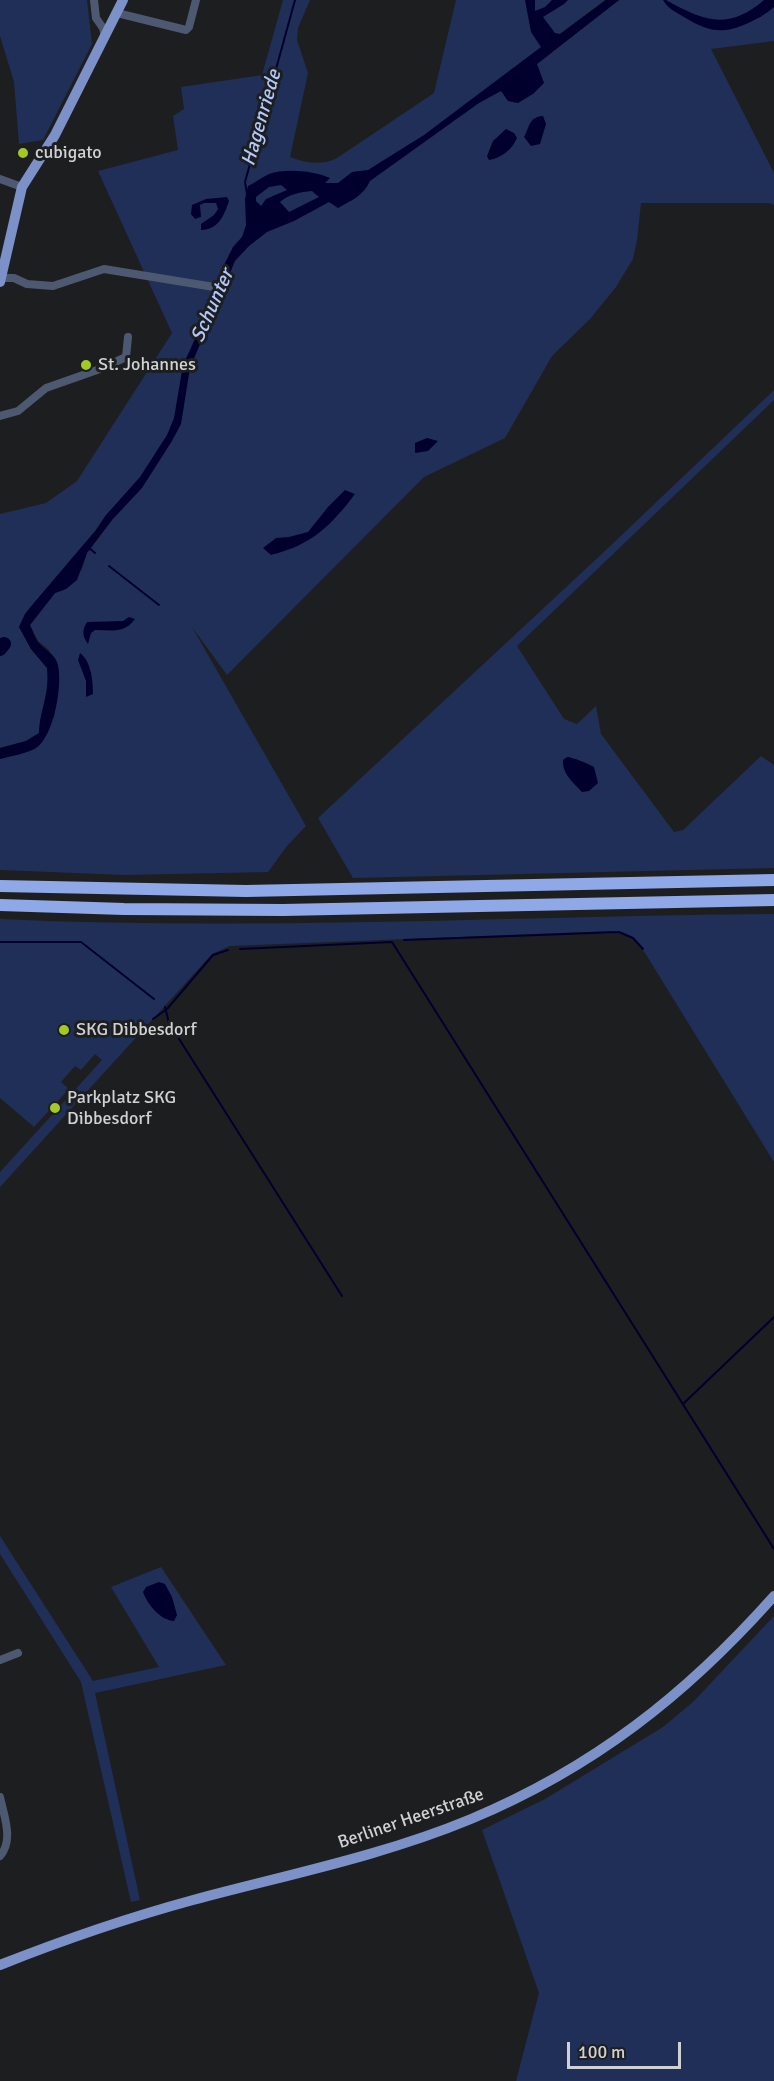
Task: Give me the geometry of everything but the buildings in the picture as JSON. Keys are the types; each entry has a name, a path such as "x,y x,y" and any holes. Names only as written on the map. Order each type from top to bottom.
{"highway":[{"path":"0,886 246,891 774,880"},
{"path":"0,905 284,910 774,900"}],"main road":[{"path":"1,279 22,187 53,139 123,0"},
{"name":"Berliner Heerstraße","path":"0,1965 57,1942 137,1915 395,1846 469,1820 518,1798 578,1765 641,1722 709,1665 774,1596"}],"street":[{"path":"95,4 102,14 109,16 117,14 186,30 189,27 196,0"},
{"path":"95,4 96,18 103,28 105,37"},
{"path":"0,179 22,187"},
{"path":"1,279 14,278 27,284 53,286 104,269 214,287"},
{"path":"0,416 18,411 46,388 126,357 128,337"},
{"path":"0,1660 18,1653"},
{"path":"0,1797 8,1835 8,1844 0,1856"}],"shaded area":[{"path":"0,0 87,0 92,44 43,140 19,144 14,82 0,36"},
{"path":"283,0 310,0 298,28 297,40 308,73 290,157 319,163 337,158 434,93 456,0 605,0 496,82 508,100 536,65 619,0 774,0 774,41 711,49 774,173 774,205 769,203 641,203 633,259 616,287 590,319 552,356 505,438 424,477 227,675 192,627 306,826 287,846 268,872 124,875 0,870 0,759 35,749 54,717 59,683 49,650 38,641 30,625 55,593 66,589 82,569 87,553 112,520 106,515 25,614 19,627 31,649 47,668 47,686 39,733 26,741 0,748 0,514 46,503 77,481 172,333 98,171 178,150 173,116 184,109 181,87 262,75"},
{"path":"774,390 774,400 517,646 564,719 577,724 596,706 601,734 674,832 683,830 761,756 774,765 774,868 353,878 318,818"},
{"path":"774,914 774,1162 645,953 631,937 611,931 230,946 212,954 0,1187 0,1172 102,1060 95,1054 81,1070 75,1066 61,1082 69,1089 34,1127 0,1098 0,919 194,924"},
{"path":"0,1536 93,1681 159,1667 111,1587 161,1567 226,1665 95,1693 140,1900 131,1902 81,1682 0,1554"},
{"path":"774,1616 774,2081 516,2081 539,1993 482,1830 545,1799 663,1727 693,1702"}],"water":[{"name":"Schunter","path":"525,0 535,0 535,11 545,7 552,0 568,0 543,17 555,33 560,34 606,0 619,0 537,64 544,83 533,94 518,103 508,101 501,91 479,103 370,181 364,190 352,200 338,208 329,202 294,221 267,232 235,261 190,368 181,424 172,441 142,488 112,520 87,553 77,580 66,589 55,593 30,625 38,642 57,662 59,671 56,708 48,733 36,748 0,759 0,748 26,741 39,733 46,694 47,668 31,649 19,627 33,604 140,477 167,435 174,418 183,365 200,328 221,271 233,247 242,237 246,225 245,199 248,186 269,174 283,171 316,174 330,178 325,183 338,183 352,172 368,170 424,135 541,47 531,32","holes":["281,185 287,190 266,199 261,206 256,201 256,197 269,187","312,191 319,197 289,212 280,202 291,195"]},
{"path":"663,0 692,13 716,20 739,16 764,0 774,0 774,7 757,19 737,27 729,30 714,30 700,26 684,17 670,8"},
{"path":"543,116 546,124 540,144 531,146 524,137 532,120"},
{"path":"506,129 514,133 517,138 515,142 506,153 489,160 487,156 493,141"},
{"path":"227,197 229,201 225,212 216,225 201,230 201,224 214,215 218,209 216,203 200,205 201,217 195,219 191,214 192,205 206,199"},
{"path":"427,438 438,441 428,451 415,453 415,443"},
{"path":"345,490 355,494 319,533 297,546 271,555 263,548 276,538 308,532"},
{"path":"129,617 135,619 126,627 117,630 95,630 91,633 88,644 86,641 83,633 87,622 123,621"},
{"path":"80,653 87,661 92,677 93,694 86,697 86,681 78,660"},
{"path":"567,757 594,767 598,783 589,791 582,792 566,774 563,760"},
{"path":"159,1582 165,1584 172,1597 177,1615 174,1621 164,1618 155,1611 143,1592 146,1587"}],"waterway":[{"name":"Hagenriede","path":"247,194 245,182 295,0"},
{"path":"88,547 95,553"},
{"path":"109,566 159,605"},
{"path":"0,649 4,644"},
{"path":"404,940 619,932 633,938 643,949"},
{"path":"0,942 81,942 154,999"},
{"path":"240,949 392,942 774,1549"},
{"path":"153,1019 167,1009 213,955 228,950"},
{"path":"165,1007 169,1023 342,1296"},
{"path":"683,1404 774,1317"}],"place":[{"name":"cubigato","path":"23,153"},
{"name":"St. Johannes","path":"86,365"},
{"name":"SKG Dibbesdorf","path":"64,1030"},
{"name":"Parkplatz SKG Dibbesdorf","path":"55,1108"}]}
